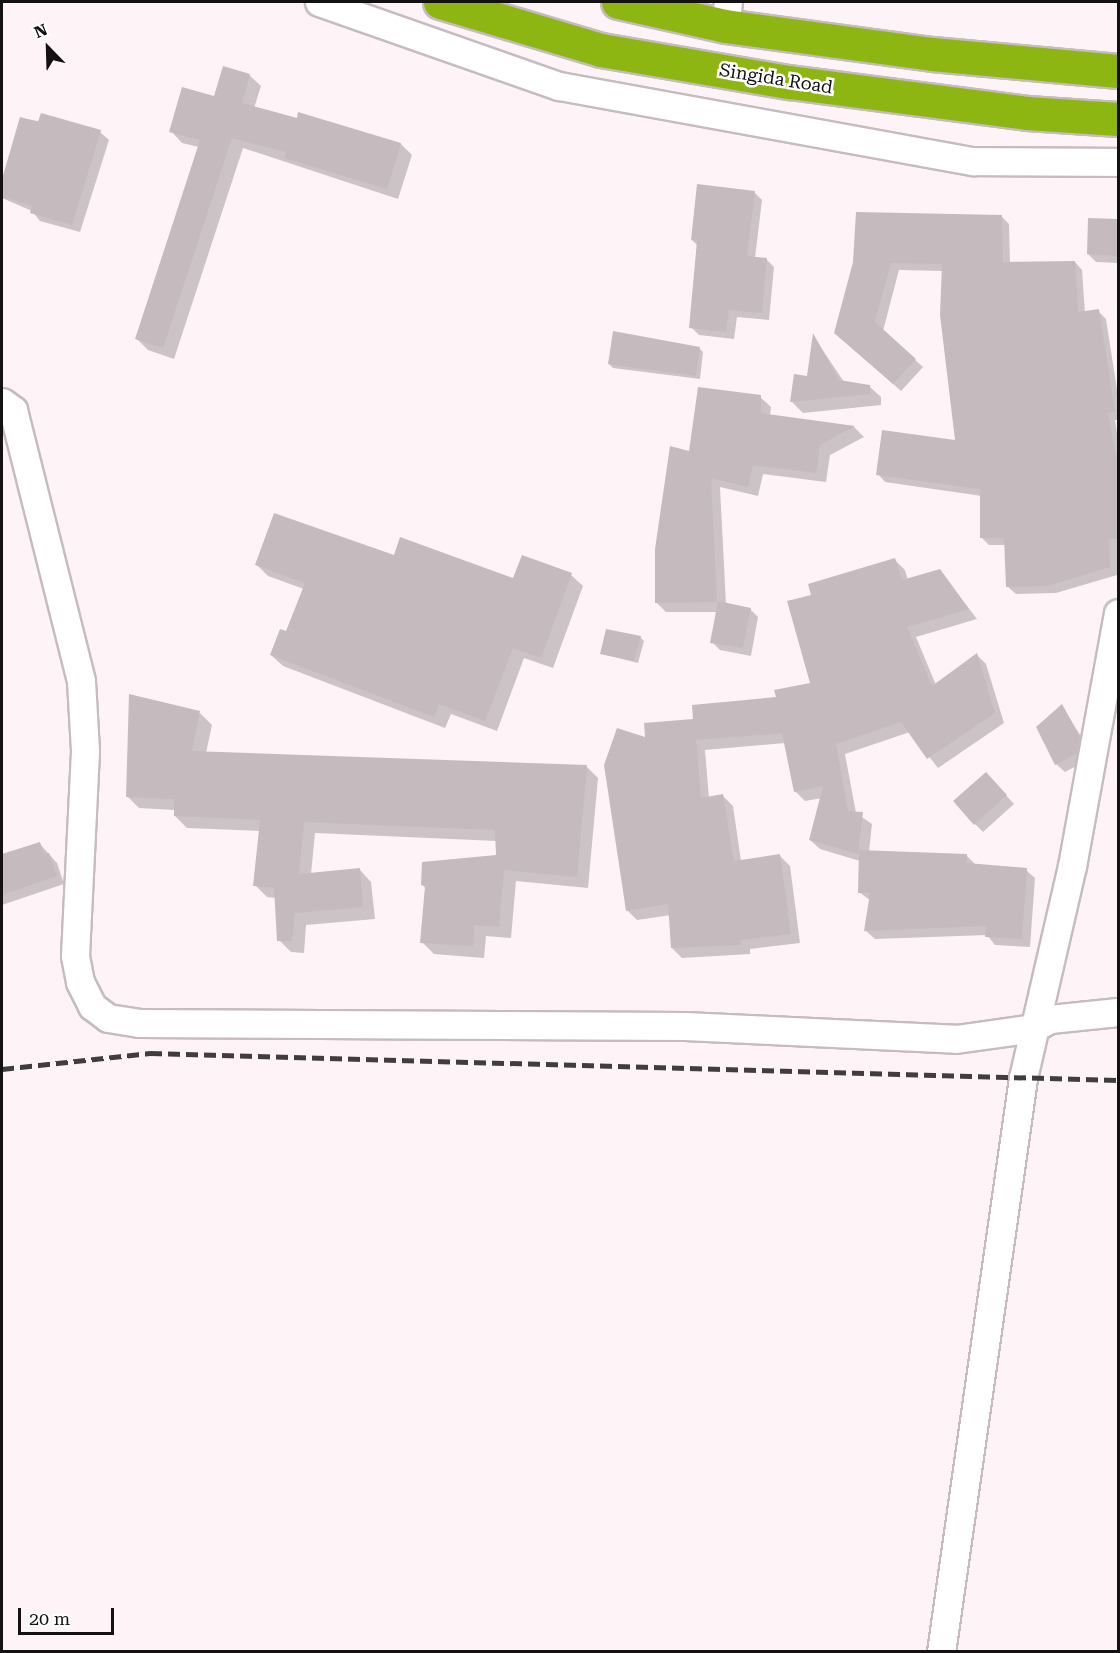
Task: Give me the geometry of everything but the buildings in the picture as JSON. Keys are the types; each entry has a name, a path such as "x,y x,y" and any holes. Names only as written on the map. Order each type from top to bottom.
{"highway":[{"name":"Singida Road","path":"440,2 612,52 789,82 1027,113 1119,119"},
{"path":"618,2 726,14 932,54 1119,71"}],"street":[{"path":"319,2 559,86 973,161 1119,162"},
{"path":"2,402 13,410 81,681 86,751 75,956 80,982 92,1006 108,1018 139,1023 685,1026 956,1039 1033,1028 1050,1019 1119,1012"},
{"path":"941,1652 1033,1028 1072,866 1119,613"}],"railway":[{"path":"2,1069 150,1053 1118,1080"}]}
